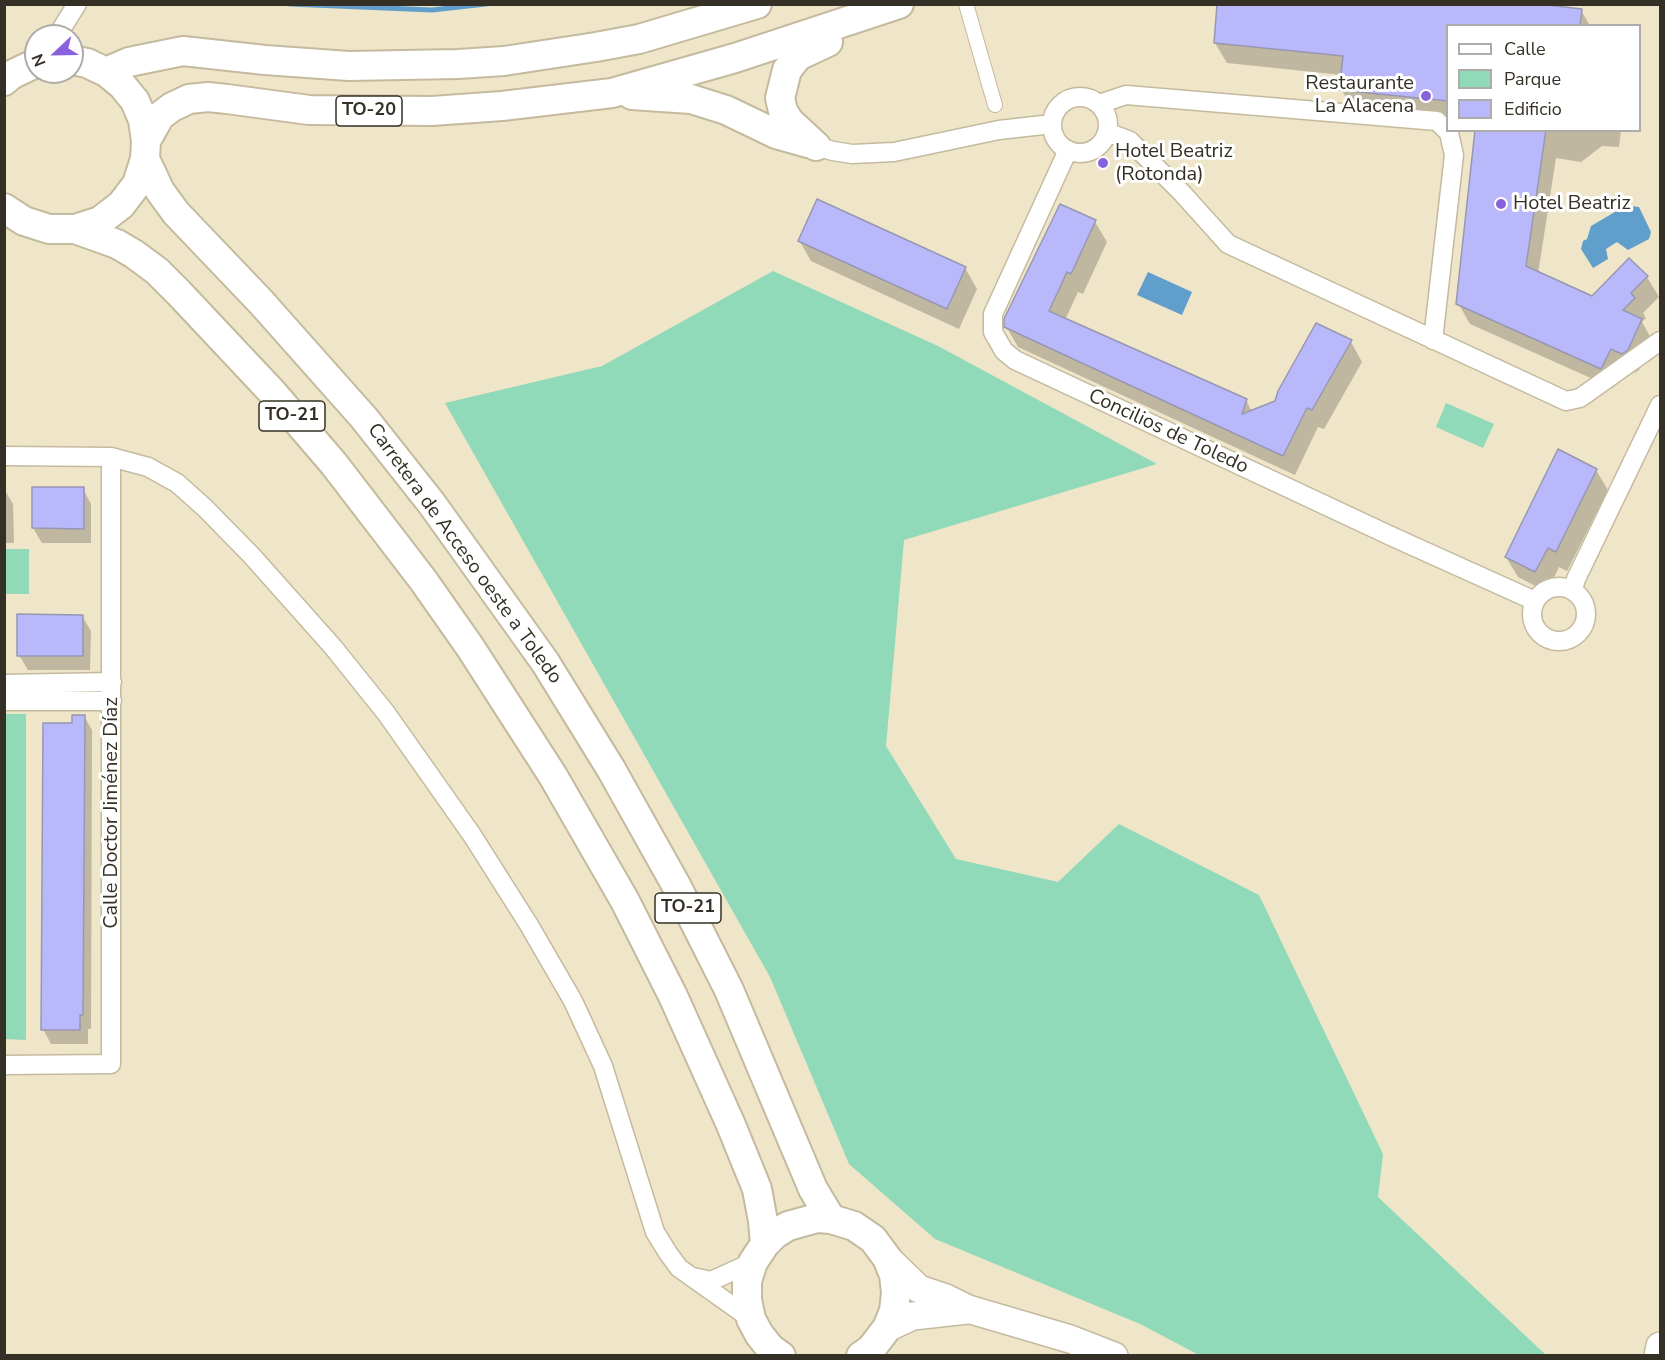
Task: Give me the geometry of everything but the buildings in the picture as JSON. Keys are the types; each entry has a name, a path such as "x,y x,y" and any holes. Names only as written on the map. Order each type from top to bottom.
{"highway":[{"path":"84,61 129,62 183,51 349,66 504,61 639,39 757,4"},
{"name":"TO-20","path":"4,207 24,221 49,229 75,229 100,220 121,205 137,184 146,150 160,116 189,99 208,97 309,110 432,111 502,106 612,93 735,58 899,4"},
{"path":"816,146 789,121 783,111 780,98 787,70 798,56 819,45 882,22 911,4"},
{"path":"4,55 24,60"},
{"name":"Carretera de Acceso oeste a Toledo","path":"84,61 122,85 135,101 143,120 146,150 160,191 176,213 268,310 364,418 432,504 545,662 611,769 676,885 729,990 813,1189 831,1219"},
{"path":"4,81 24,68"},
{"path":"612,93 691,99 726,110 776,134 816,146"},
{"name":"TO-21","path":"75,229 117,244 157,271 273,393 334,464 416,571 514,711 625,901 672,996 731,1125 757,1189 763,1221 759,1253 747,1281 747,1300 751,1319 759,1335 770,1348 781,1356"},
{"path":"759,1253 788,1226 817,1218 831,1219 854,1226 873,1239 887,1258 894,1275 896,1293 894,1311 884,1339 861,1356"}],"main road":[{"path":"887,1258 919,1289 946,1298 968,1310 1059,1335 1113,1356"},
{"path":"884,1339 913,1316 968,1310"},
{"path":"1658,1356 1660,1346"}],"street":[{"path":"67,24 77,4"},
{"path":"966,4 994,105"},
{"path":"1099,104 1126,95 1437,121 1446,130"},
{"path":"1073,98 1091,99 1099,104 1107,117 1107,132 1097,147 1088,152 1078,153 1068,150 1057,139 1053,124 1058,107 1073,98"},
{"path":"816,146 852,154 894,152 999,130 1053,124"},
{"path":"1107,132 1130,141 1228,244 1566,401 1580,398 1660,341"},
{"path":"1434,340 1454,155 1448,132"},
{"name":"Concilios de Toledo","path":"1068,150 993,314 993,332 1004,351 1015,360 1123,411 1535,601"},
{"path":"1573,590 1576,579 1660,405"},
{"path":"4,456 111,457 148,466 177,483 205,508 252,556 333,647 386,713 472,835 529,925 573,1001 603,1066 655,1232 679,1268 751,1319"},
{"name":"Calle Doctor Jiménez Díaz","path":"4,1065 111,1064 111,457"},
{"path":"1565,587 1573,590 1584,603 1586,620 1578,634 1563,641 1546,638 1539,633 1532,618 1535,601 1548,589 1565,587"},
{"path":"4,684 112,682"},
{"path":"4,701 112,700"},
{"path":"693,1277 711,1281 759,1253"}],"green space":[{"path":"773,271 938,346 1157,464 904,540 886,746 956,859 1058,882 1119,824 1259,895 1383,1154 1378,1197 1546,1355 1199,1355 1140,1324 935,1239 849,1164 770,977 445,403 602,366"},
{"path":"1446,403 1494,424 1483,448 1436,427"},
{"path":"5,549 29,549 29,594 5,594"},
{"path":"5,714 26,714 26,1040 5,1039"}],"water":[{"path":"1631,206 1639,207 1651,232 1649,239 1628,250 1617,242 1606,249 1608,259 1593,268 1581,249 1591,226 1620,209"},
{"path":"1148,272 1192,292 1182,315 1137,295"}],"waterway":[{"path":"290,4 432,10 486,4"}],"place":[{"name":"Restaurante La Alacena","path":"1426,96"},
{"name":"Hotel Beatriz (Rotonda)","path":"1103,163"},
{"name":"Hotel Beatriz","path":"1501,204"}]}
